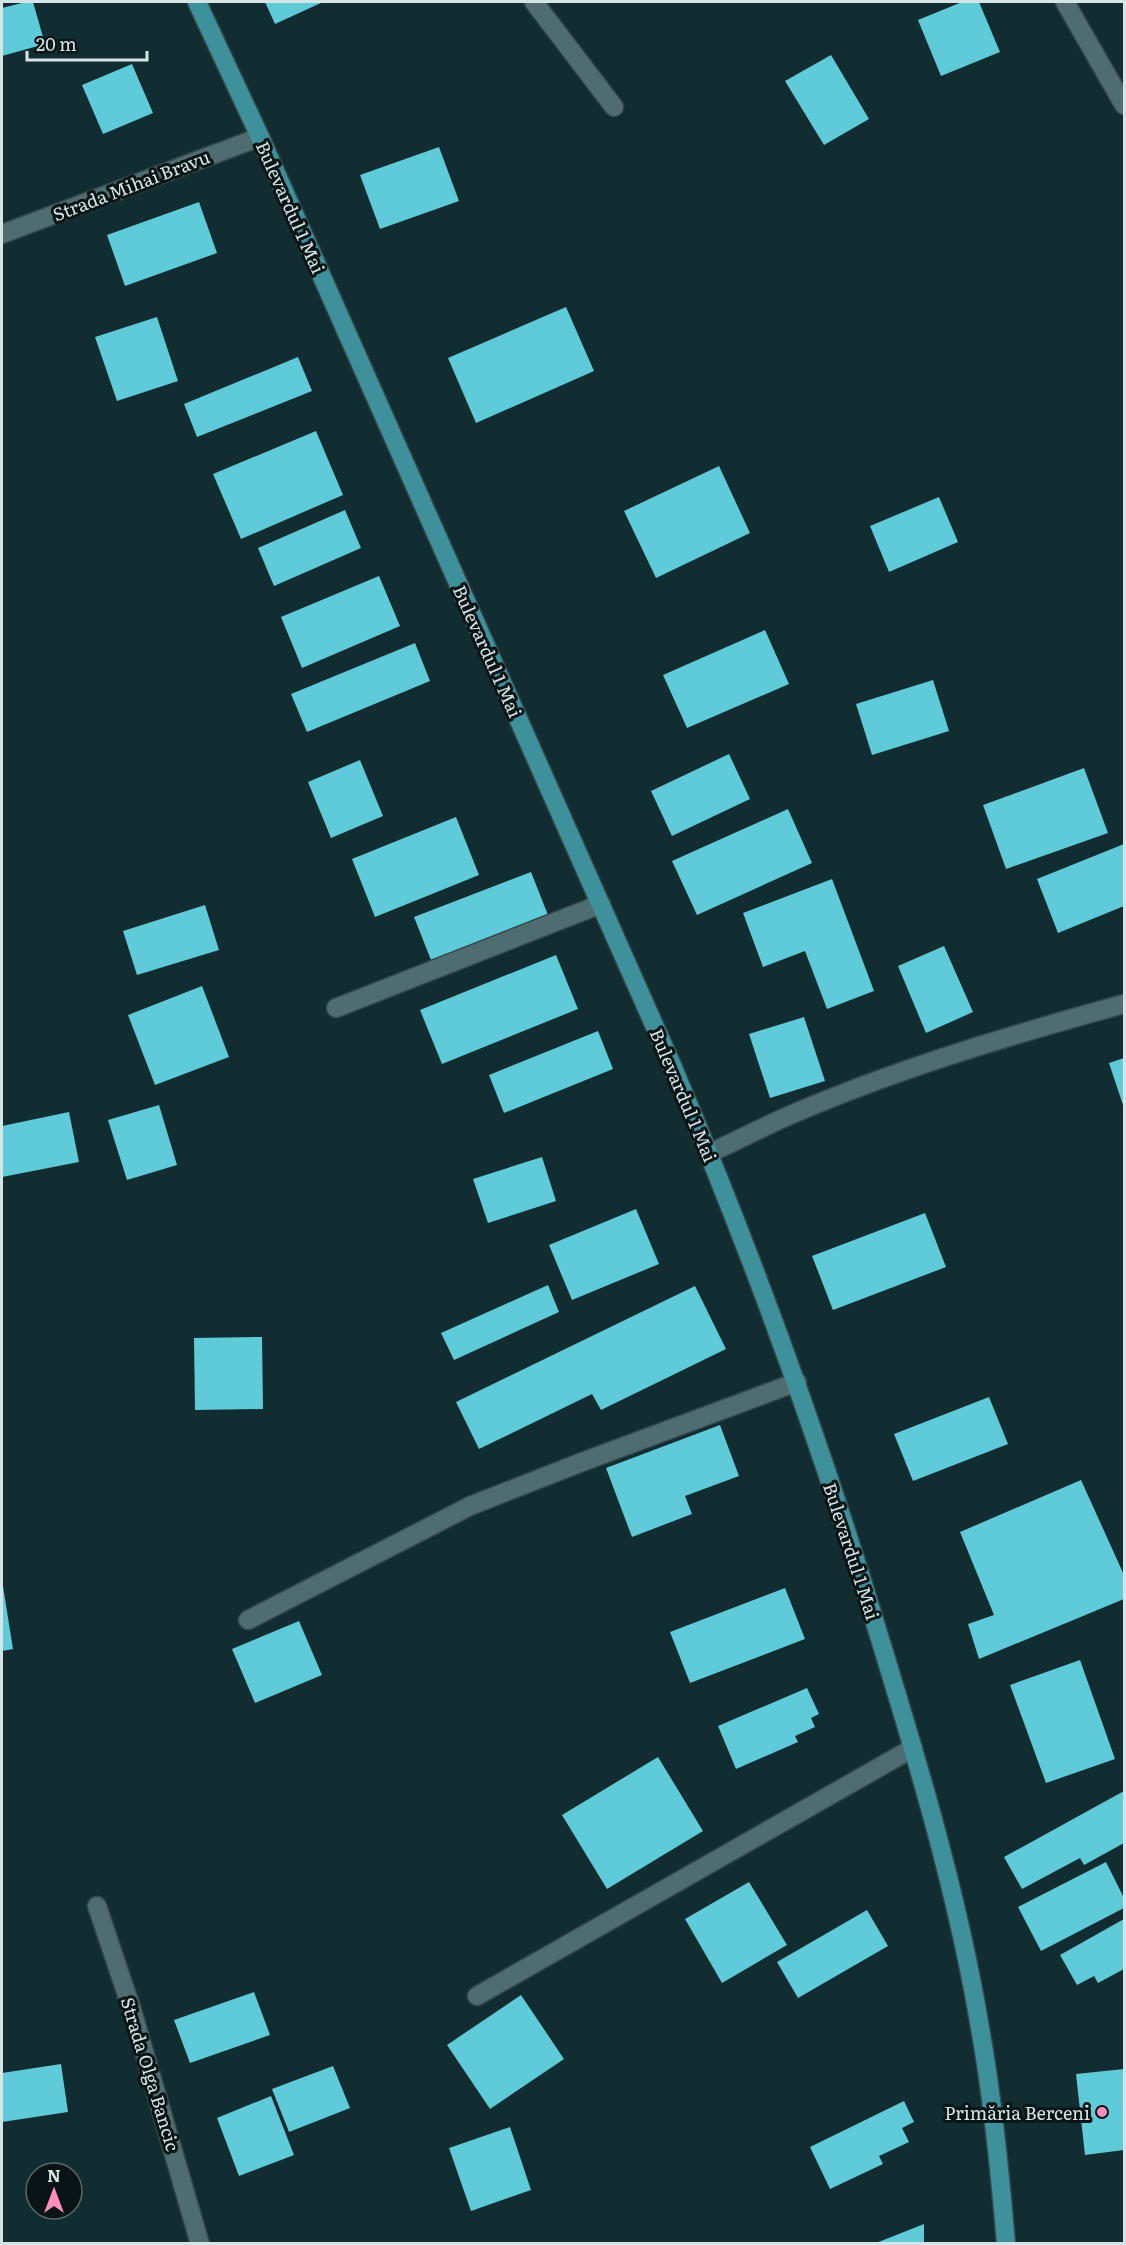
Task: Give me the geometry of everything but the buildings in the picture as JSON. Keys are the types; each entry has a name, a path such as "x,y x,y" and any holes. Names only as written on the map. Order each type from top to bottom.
{"main road":[{"name":"Bulevardul 1 Mai","path":"197,2 260,137 710,1153 797,1382 851,1542 913,1748 945,1871 980,2027 997,2150 1006,2244"}],"street":[{"path":"534,2 614,108"},
{"path":"1065,2 1125,105"},
{"name":"Strada Mihai Bravu","path":"2,234 260,137"},
{"path":"336,1008 601,904"},
{"path":"710,1153 789,1116 920,1065 1040,1027 1125,1004"},
{"path":"248,1620 470,1506 797,1382"},
{"path":"477,1996 913,1748"},
{"name":"Strada Olga Bancic","path":"97,1906 131,2007 200,2244"}],"place":[{"name":"Primăria Berceni","path":"1102,2112"}]}
